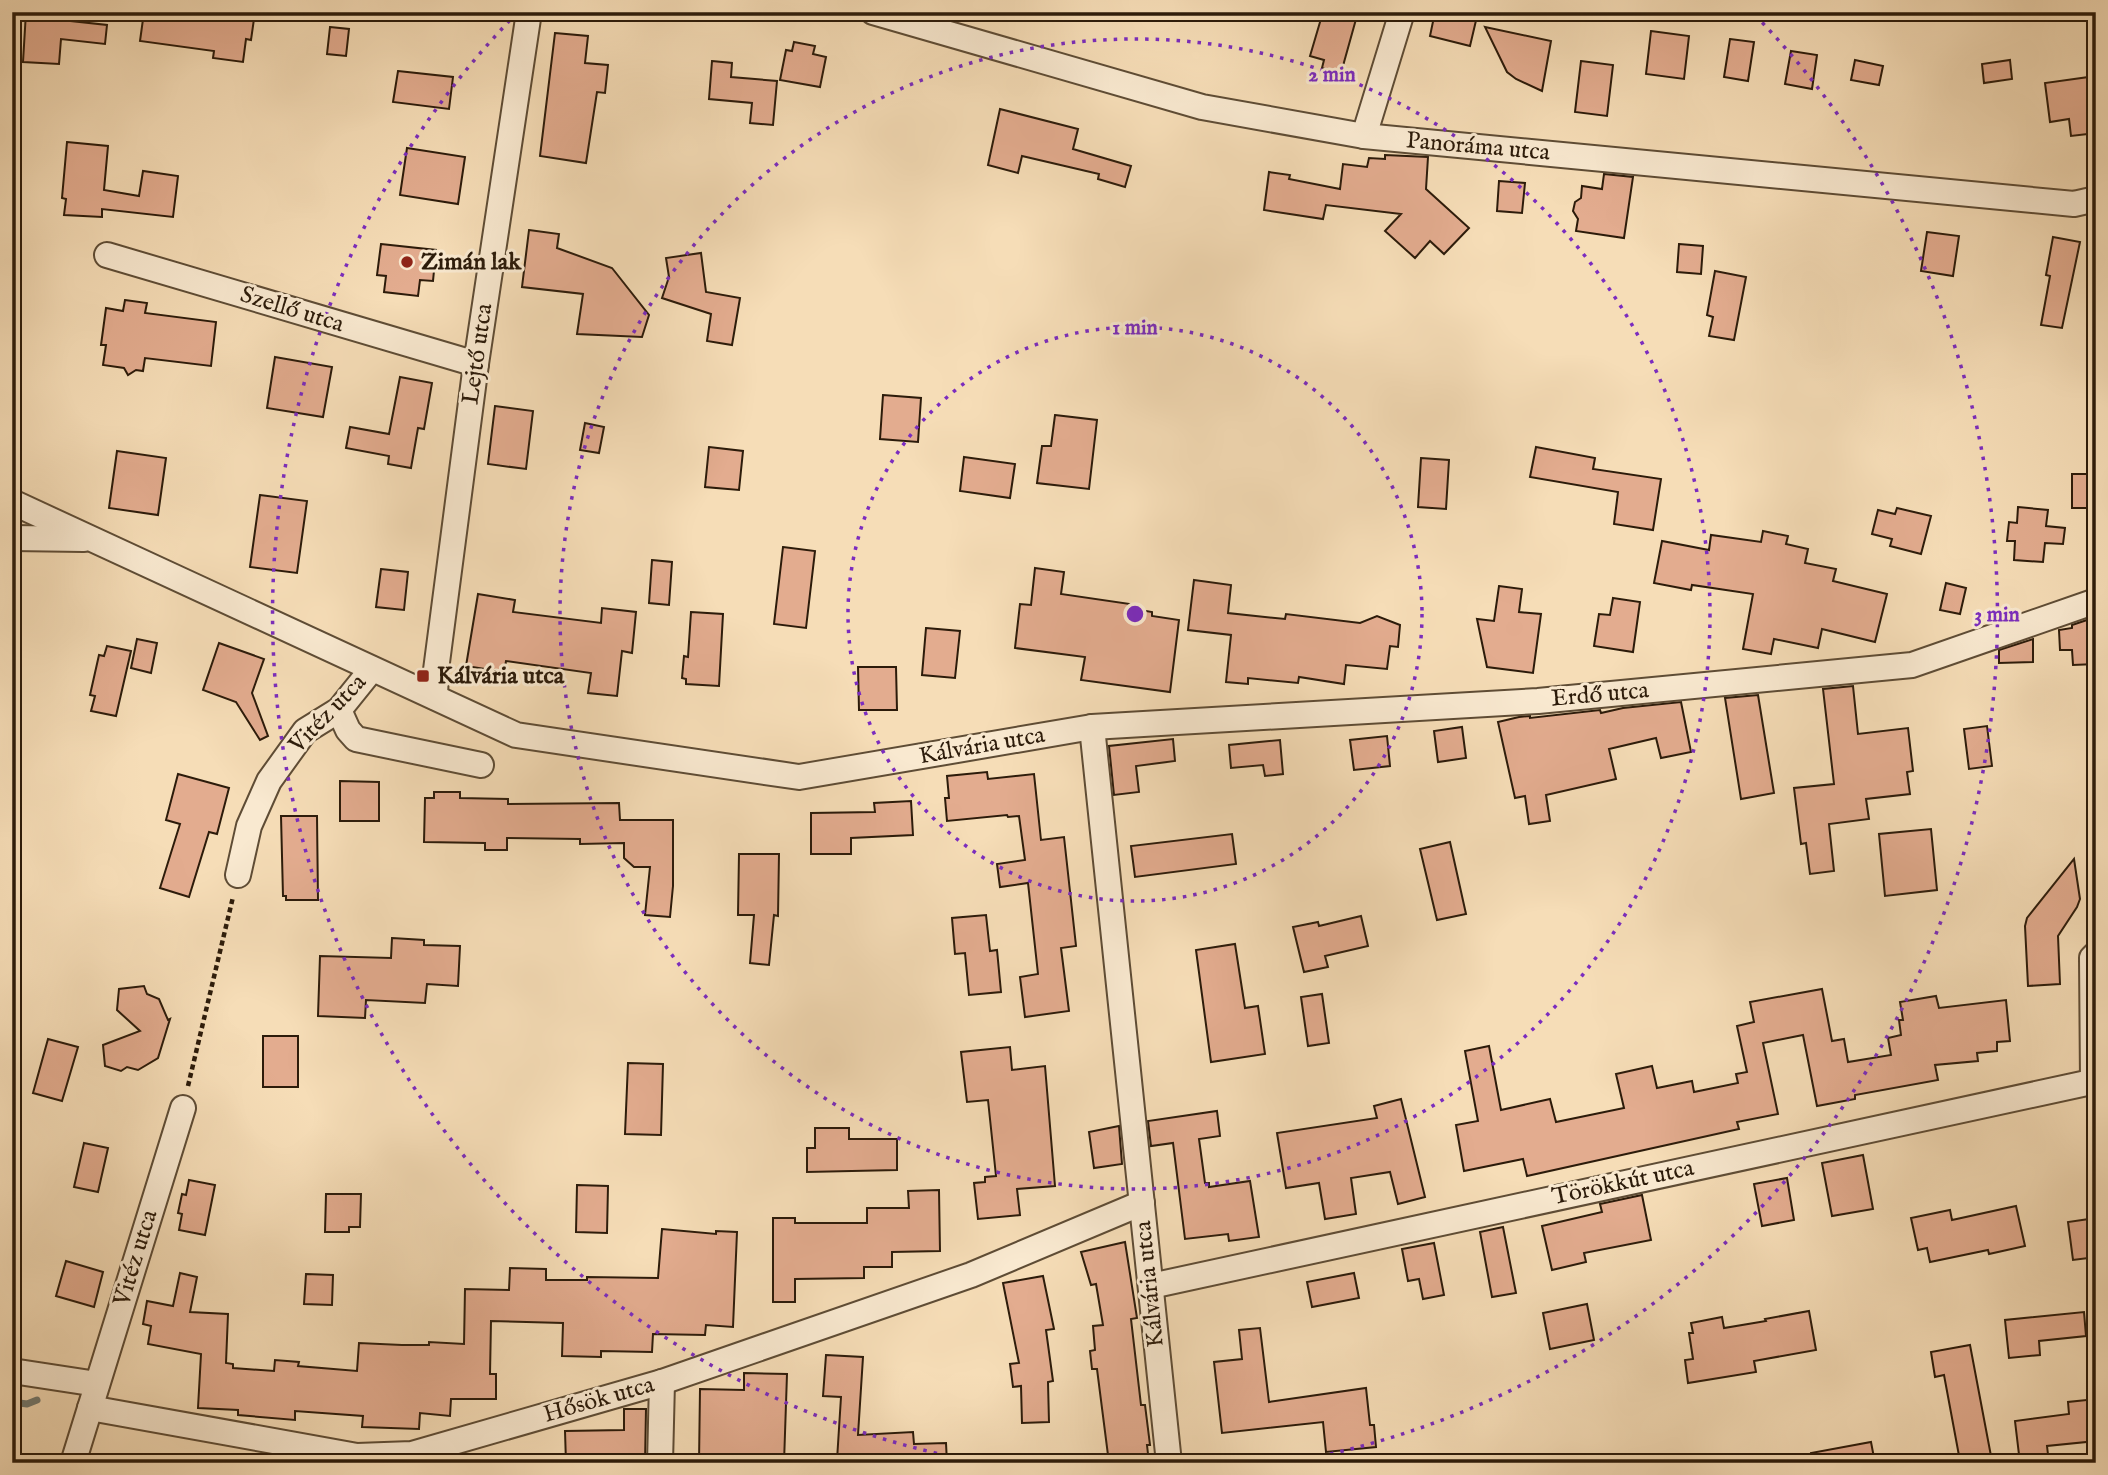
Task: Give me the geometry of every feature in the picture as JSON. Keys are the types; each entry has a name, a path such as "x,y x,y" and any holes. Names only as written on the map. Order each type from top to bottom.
{"street":[{"name":"Lejtő utca","path":"435,698 436,670 477,365 529,12"},
{"name":"Panoráma utca","path":"873,12 1202,107 1364,136 2074,204 2096,199"},
{"path":"1364,136 1402,12"},
{"name":"Szellő utca","path":"107,255 477,365"},
{"name":"Kálvária utca","path":"12,502 516,735 799,777 1093,727 1169,1463"},
{"name":"Kálvária utca","path":"12,538 96,540"},
{"name":"Erdő utca","path":"1093,727 1538,701 1912,665 2096,601"},
{"name":"Vitéz utca","path":"238,875 249,826 269,781 305,731 339,710 372,669"},
{"path":"339,710 348,730 356,739 481,765"},
{"path":"2094,1081 2092,958 2096,954"},
{"name":"Törökkút utca","path":"1151,1286 2094,1081"},
{"name":"Vitéz utca","path":"90,1408 183,1108"},
{"name":"Hősök utca","path":"90,1408 358,1456 412,1454 662,1382 971,1275 1142,1203"},
{"path":"12,1371 97,1384"},
{"path":"660,1463 662,1382"},
{"path":"73,1463 90,1408"}],"path":[{"path":"183,1108 238,875"}],"building":[{"path":"26,12 62,12 62,20 107,25 105,44 61,39 59,64 23,62"},
{"path":"144,12 255,12 251,40 246,39 243,62 213,58 214,51 140,41"},
{"path":"1323,12 1358,12 1341,73 1322,68 1324,60 1310,56"},
{"path":"1435,12 1478,12 1470,46 1430,36"},
{"path":"330,27 349,29 346,56 327,54"},
{"path":"1485,27 1551,41 1542,91 1507,72"},
{"path":"1651,31 1689,36 1684,79 1646,74"},
{"path":"555,33 588,36 585,63 608,65 605,93 597,92 586,163 540,156"},
{"path":"1730,39 1754,42 1748,81 1724,77"},
{"path":"794,42 815,46 813,54 826,57 820,87 780,80 786,50 792,51"},
{"path":"1791,51 1817,55 1812,89 1785,84"},
{"path":"1855,60 1883,66 1879,85 1851,80"},
{"path":"2010,60 2012,79 1984,83 1982,64"},
{"path":"712,61 732,63 731,77 777,81 773,125 750,123 752,103 709,99"},
{"path":"1581,61 1613,65 1607,116 1575,112"},
{"path":"398,71 453,77 449,109 393,102"},
{"path":"2096,76 2096,133 2071,136 2069,119 2050,122 2045,83"},
{"path":"1000,109 1078,129 1073,149 1131,166 1125,187 1098,179 1099,174 1022,156 1018,173 988,165"},
{"path":"67,142 108,146 104,190 139,196 143,171 178,176 173,217 102,209 102,217 64,215 66,199 62,198"},
{"path":"407,148 465,157 458,204 400,195"},
{"path":"1385,155 1428,157 1426,189 1469,228 1444,254 1430,241 1415,258 1385,231 1401,214 1326,205 1323,219 1264,210 1269,172 1290,175 1289,179 1340,189 1343,164 1367,167 1369,158 1385,159"},
{"path":"1604,174 1633,177 1624,238 1576,231 1578,219 1573,211 1575,202 1581,198 1582,186 1602,189"},
{"path":"1499,181 1525,183 1522,213 1497,211"},
{"path":"529,230 559,234 557,248 612,268 649,315 642,337 577,334 583,294 522,287"},
{"path":"1927,232 1959,236 1953,276 1921,271"},
{"path":"2053,237 2080,242 2062,328 2041,325 2050,276 2046,275"},
{"name":"Zimán lak","path":"381,244 436,250 433,281 420,280 418,296 384,292 386,276 377,275"},
{"path":"1679,244 1703,246 1701,274 1677,272"},
{"path":"701,253 706,292 740,298 732,345 707,341 711,314 662,298 669,277 666,258"},
{"path":"1715,271 1746,277 1734,340 1709,336 1713,317 1707,315"},
{"path":"125,300 147,303 145,313 216,322 211,366 145,358 143,371 136,370 128,375 124,368 103,365 106,345 101,345 106,308 123,311"},
{"path":"275,357 332,367 323,417 267,408"},
{"path":"400,377 432,383 424,429 418,428 411,468 388,464 389,456 346,448 350,427 389,434"},
{"path":"883,395 921,398 918,442 880,439"},
{"path":"495,406 533,411 526,469 488,464"},
{"path":"1055,415 1097,420 1089,489 1037,483 1042,446 1051,446"},
{"path":"585,423 604,427 599,453 580,450"},
{"path":"709,447 743,451 739,490 705,487"},
{"path":"1536,447 1595,458 1593,469 1661,479 1653,530 1614,524 1618,492 1530,477"},
{"path":"117,451 166,458 158,515 109,508"},
{"path":"964,457 1015,464 1010,498 960,491"},
{"path":"1421,458 1449,460 1446,509 1418,507"},
{"path":"2072,474 2096,474 2096,508 2072,508"},
{"path":"260,495 307,501 297,573 250,567"},
{"path":"2018,507 2048,510 2046,526 2065,528 2063,544 2045,543 2043,562 2014,560 2015,541 2007,541 2009,522 2017,523"},
{"path":"1897,508 1931,516 1921,554 1890,546 1892,539 1872,534 1878,510 1895,514"},
{"path":"1763,531 1788,536 1786,544 1808,549 1805,563 1836,569 1833,581 1887,594 1875,642 1822,629 1818,648 1774,639 1771,654 1743,649 1753,594 1692,585 1691,590 1654,583 1662,541 1709,550 1711,535 1761,542"},
{"path":"783,547 815,551 806,628 774,624"},
{"path":"652,560 672,562 669,605 649,603"},
{"path":"1035,568 1064,572 1061,594 1130,604 1129,608 1152,612 1152,616 1179,620 1170,692 1081,680 1085,657 1015,648 1020,604 1031,605"},
{"path":"381,569 408,572 404,610 376,607"},
{"path":"1194,580 1231,585 1228,613 1285,619 1286,614 1360,623 1377,616 1400,625 1398,647 1390,646 1387,669 1346,665 1344,684 1299,677 1298,683 1248,678 1248,684 1226,682 1231,635 1188,630"},
{"path":"1946,583 1966,588 1960,614 1940,610"},
{"path":"1499,586 1522,589 1519,612 1541,614 1533,673 1487,667 1477,619 1494,621"},
{"path":"478,594 515,600 513,612 601,623 602,608 636,612 632,653 622,651 617,696 588,693 591,673 506,661 504,672 466,666"},
{"path":"1613,598 1640,602 1633,652 1594,646 1599,614 1610,615"},
{"path":"691,612 723,614 719,686 686,684 686,679 682,678 684,656 688,657"},
{"path":"2096,617 2096,664 2073,665 2072,650 2060,650 2059,630 2072,628 2072,625"},
{"path":"926,628 960,631 955,678 922,675"},
{"path":"137,639 157,643 151,673 131,668"},
{"path":"2033,639 2033,662 1999,663 1999,650"},
{"path":"219,643 264,659 252,693 268,736 260,740 236,702 203,690"},
{"path":"107,646 131,651 116,716 91,711 95,696 90,695 99,655 104,656"},
{"path":"858,667 896,667 897,710 859,710"},
{"path":"1853,686 1858,734 1908,728 1913,771 1907,772 1910,794 1866,799 1869,819 1829,824 1834,871 1810,874 1806,843 1801,844 1794,788 1834,784 1823,689"},
{"path":"1758,695 1774,793 1741,799 1725,698"},
{"path":"1681,702 1691,752 1661,758 1656,738 1609,749 1616,779 1546,795 1550,821 1529,824 1525,796 1515,798 1498,722 1519,717 1600,710 1601,713"},
{"path":"1987,726 1992,766 1969,769 1964,729"},
{"path":"1462,727 1466,758 1438,762 1434,731"},
{"path":"1387,736 1390,766 1354,770 1350,740"},
{"path":"1173,739 1175,761 1136,766 1139,792 1114,795 1109,746"},
{"path":"1280,740 1283,774 1265,776 1263,765 1231,768 1229,745"},
{"path":"987,772 988,779 1034,774 1041,840 1064,837 1076,946 1061,948 1069,1011 1025,1017 1020,977 1038,974 1028,883 1000,887 997,864 1025,860 1019,816 947,821 947,776"},
{"path":"178,774 229,788 217,834 209,832 189,897 160,888 180,824 166,820"},
{"path":"340,781 379,782 379,821 340,821"},
{"path":"434,792 460,792 460,798 508,799 508,804 619,803 620,820 673,820 670,917 645,915 650,867 634,867 624,858 624,843 580,844 580,839 507,838 507,850 485,850 485,843 424,842 425,798 434,798"},
{"path":"911,801 913,835 851,838 851,854 811,854 811,813 875,812 874,803"},
{"path":"281,816 317,816 318,900 286,900 286,896 283,896"},
{"path":"1931,829 1937,890 1885,896 1879,834"},
{"path":"1232,834 1236,864 1135,877 1131,846"},
{"path":"1450,842 1466,914 1437,920 1420,849"},
{"path":"739,854 779,854 778,916 774,915 769,965 750,963 754,915 738,915"},
{"path":"2074,859 2080,899 2058,936 2060,984 2028,986 2025,926 2027,918"},
{"path":"986,915 990,951 997,950 1001,992 969,995 965,953 955,954 952,918"},
{"path":"1361,916 1368,946 1325,956 1328,967 1304,972 1293,927 1318,922 1319,926"},
{"path":"392,938 424,940 424,945 460,946 458,986 427,984 425,1003 366,1000 365,1018 318,1016 320,956 391,958"},
{"path":"1235,944 1245,1008 1258,1006 1265,1054 1211,1062 1196,950"},
{"path":"144,986 147,994 159,999 168,1020 170,1019 158,1058 138,1070 127,1067 121,1071 105,1066 103,1045 140,1031 117,1010 119,989"},
{"path":"1822,989 1832,1041 1844,1039 1848,1062 1891,1055 1888,1038 1901,1035 1899,1020 1903,1020 1900,1002 1936,996 1939,1008 2006,1000 2010,1041 1997,1042 1997,1051 1977,1053 1978,1061 1935,1065 1938,1080 1855,1095 1855,1099 1817,1106 1803,1035 1763,1043 1778,1114 1737,1122 1739,1129 1527,1176 1523,1159 1464,1171 1456,1125 1478,1121 1465,1051 1489,1046 1501,1110 1550,1099 1556,1122 1624,1108 1616,1074 1652,1066 1657,1088 1692,1081 1694,1092 1738,1083 1736,1074 1747,1072 1737,1026 1754,1022 1750,1002"},
{"path":"1322,994 1329,1043 1308,1046 1301,997"},
{"path":"263,1036 298,1036 298,1087 263,1087"},
{"path":"48,1039 78,1047 62,1101 33,1093"},
{"path":"1010,1047 1012,1070 1045,1066 1055,1186 1017,1189 1020,1215 978,1219 974,1183 985,1182 985,1177 996,1176 988,1100 967,1102 961,1052"},
{"path":"628,1063 663,1064 661,1135 625,1134"},
{"path":"1401,1099 1425,1197 1398,1204 1390,1172 1351,1178 1356,1214 1325,1219 1319,1183 1286,1188 1277,1133 1377,1118 1374,1106"},
{"path":"1217,1111 1220,1136 1199,1139 1205,1183 1209,1183 1209,1187 1250,1181 1259,1237 1229,1241 1228,1234 1185,1239 1173,1143 1151,1146 1148,1121"},
{"path":"1119,1126 1122,1164 1094,1168 1089,1132"},
{"path":"815,1128 849,1128 849,1139 897,1139 897,1170 807,1172 807,1148 815,1148"},
{"path":"84,1143 108,1148 98,1192 74,1187"},
{"path":"1863,1155 1873,1209 1832,1216 1822,1163"},
{"path":"1787,1178 1794,1220 1762,1226 1754,1184"},
{"path":"189,1180 215,1185 205,1235 179,1230 182,1214 178,1213 182,1194 186,1195"},
{"path":"577,1185 608,1186 607,1233 576,1232"},
{"path":"939,1190 940,1251 892,1252 892,1267 864,1267 864,1278 795,1279 795,1302 773,1302 773,1218 795,1218 795,1223 867,1223 867,1208 909,1208 908,1191"},
{"path":"326,1194 361,1194 360,1227 349,1227 349,1232 325,1232"},
{"path":"1642,1195 1651,1240 1584,1253 1586,1262 1552,1270 1542,1226 1602,1212 1600,1204"},
{"path":"2016,1206 2025,1246 1989,1254 1988,1250 1930,1262 1927,1248 1918,1250 1911,1218 1950,1210 1952,1220"},
{"path":"2096,1218 2096,1257 2073,1260 2068,1222"},
{"path":"1503,1227 1516,1293 1492,1297 1480,1232"},
{"path":"662,1229 716,1234 716,1231 737,1232 733,1327 706,1325 705,1335 653,1334 652,1352 601,1351 601,1357 562,1356 563,1323 491,1321 490,1374 496,1374 496,1399 451,1399 450,1416 420,1413 419,1429 362,1427 363,1416 295,1411 295,1420 238,1415 238,1410 198,1408 201,1354 148,1344 151,1326 143,1324 147,1301 173,1306 180,1273 197,1277 190,1312 228,1314 226,1363 233,1364 233,1368 274,1371 275,1360 299,1362 298,1366 357,1371 359,1343 464,1344 465,1289 509,1290 510,1268 546,1269 546,1280 587,1280 587,1277 658,1278"},
{"path":"1125,1242 1137,1318 1131,1319 1141,1405 1145,1405 1150,1445 1147,1445 1149,1463 1109,1463 1097,1369 1092,1369 1090,1351 1095,1350 1093,1326 1103,1325 1096,1284 1091,1285 1081,1252"},
{"path":"1434,1243 1444,1295 1423,1299 1419,1279 1408,1281 1402,1249"},
{"path":"66,1261 103,1272 94,1307 56,1296"},
{"path":"1354,1273 1359,1298 1312,1307 1307,1282"},
{"path":"306,1274 333,1275 332,1305 304,1304"},
{"path":"1043,1276 1054,1329 1046,1330 1053,1381 1048,1382 1049,1422 1022,1423 1021,1386 1013,1387 1010,1364 1019,1363 1003,1283"},
{"path":"1587,1304 1594,1340 1550,1349 1543,1313"},
{"path":"1809,1311 1816,1350 1754,1361 1756,1372 1688,1383 1685,1360 1693,1359 1689,1333 1693,1333 1691,1323 1722,1317 1724,1328"},
{"path":"2084,1312 2086,1336 2039,1341 2040,1355 2009,1358 2005,1320"},
{"path":"1260,1328 1269,1402 1366,1388 1370,1425 1374,1425 1376,1447 1326,1452 1323,1422 1222,1433 1214,1362 1242,1359 1239,1330"},
{"path":"1970,1345 1991,1456 1960,1461 1944,1375 1935,1377 1931,1352"},
{"path":"826,1355 863,1357 858,1435 913,1432 914,1444 946,1443 947,1463 862,1463 837,1460 841,1397 823,1396"},
{"path":"744,1373 787,1374 784,1463 699,1463 700,1389 744,1390"},
{"path":"2096,1399 2096,1441 2047,1446 2049,1463 2020,1463 2015,1421 2069,1414 2068,1402"},
{"path":"624,1409 646,1409 645,1463 566,1463 565,1431 624,1430"},
{"path":"1871,1442 1875,1463 1812,1463 1811,1453"}],"waterway":[{"path":"12,1402 27,1404 37,1400"}],"place":[{"name":"Zimán lak","path":"407,262"},
{"name":"Kálvária utca","path":"423,676"}]}
